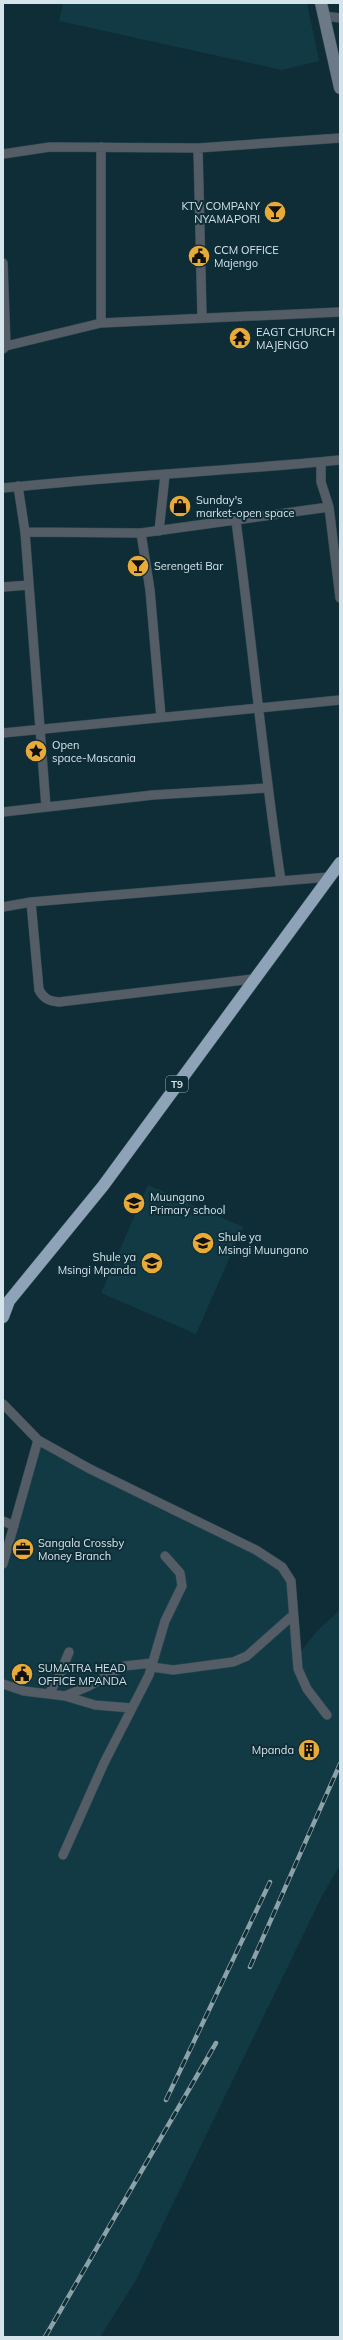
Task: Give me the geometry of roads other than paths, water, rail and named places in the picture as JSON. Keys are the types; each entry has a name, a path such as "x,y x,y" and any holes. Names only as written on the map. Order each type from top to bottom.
{"highway":[{"name":"T9","path":"3,1317 6,1302 103,1186 253,979 340,863"}],"street":[{"path":"321,3 340,88"},
{"path":"324,16 340,18"},
{"path":"3,154 50,147 198,148 340,138"},
{"path":"101,147 101,324"},
{"path":"198,148 202,317"},
{"path":"3,263 5,347 101,324 202,317 340,312"},
{"path":"3,488 103,478 165,475 340,460"},
{"path":"321,462 321,482 329,507 340,598"},
{"path":"159,531 165,475"},
{"path":"18,486 25,532 46,806"},
{"path":"25,532 141,533 329,507"},
{"path":"236,521 260,707 268,788 281,881"},
{"path":"141,533 150,590 162,717"},
{"path":"3,587 29,585"},
{"path":"3,733 340,700"},
{"path":"3,812 153,795 268,788"},
{"path":"3,907 31,902 329,877"},
{"path":"31,902 39,990 49,1001 59,1002 253,979"},
{"path":"3,1404 38,1440 90,1469 256,1550 282,1567 291,1581 292,1616 298,1669 307,1689 327,1716"},
{"path":"3,1564 38,1440"},
{"path":"3,1521 14,1526"},
{"path":"63,1855 152,1665 165,1621 182,1586 180,1573 165,1556"},
{"path":"65,1696 89,1686 124,1666 152,1665 173,1670 233,1662 248,1656 292,1616"},
{"path":"49,1694 60,1674 69,1652"},
{"path":"3,1684 24,1691 65,1696 95,1705 131,1708"}],"railway":[{"path":"250,1967 340,1764"},
{"path":"166,2100 270,1882"},
{"path":"45,2337 216,2043"}],"place":[{"name":"KTV COMPANY NYAMAPORI","path":"275,212"},
{"name":"CCM OFFICE Majengo","path":"199,256"},
{"name":"EAGT CHURCH MAJENGO","path":"240,338"},
{"name":"Sunday's market-open space","path":"180,506"},
{"name":"Serengeti Bar","path":"138,566"},
{"name":"Open space-Mascania","path":"36,751"},
{"name":"Muungano Primary school","path":"134,1203"},
{"name":"Shule ya Msingi Muungano","path":"203,1243"},
{"name":"Shule ya Msingi Mpanda","path":"152,1263"},
{"name":"Sangala Crossby Money Branch","path":"23,1549"},
{"name":"SUMATRA HEAD OFFICE MPANDA","path":"22,1674"},
{"name":"Mpanda","path":"309,1750"}]}
